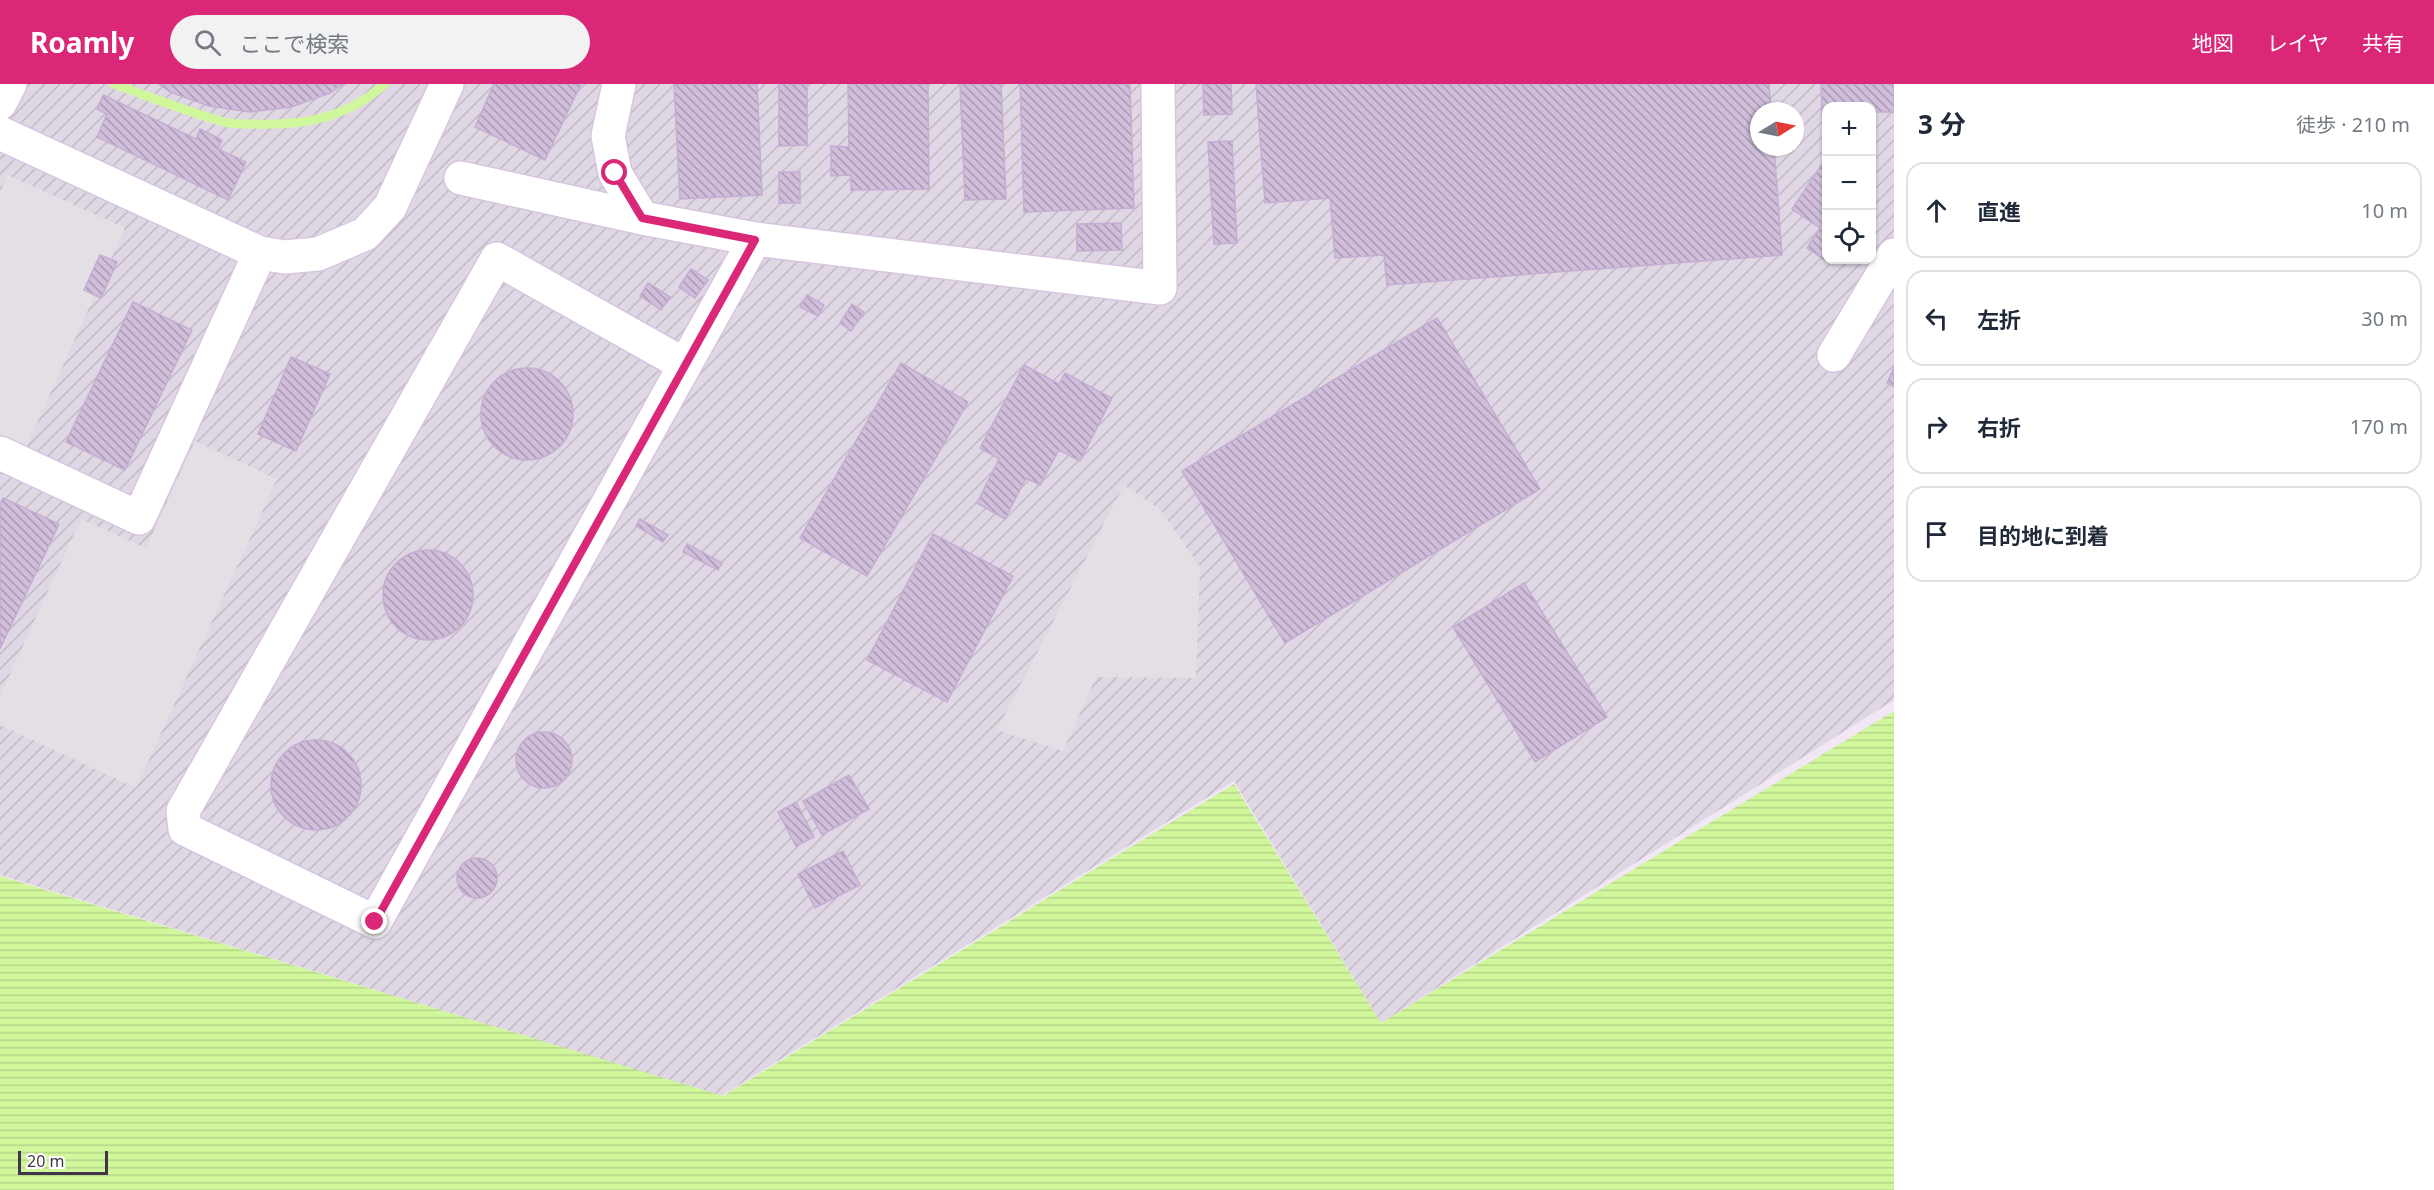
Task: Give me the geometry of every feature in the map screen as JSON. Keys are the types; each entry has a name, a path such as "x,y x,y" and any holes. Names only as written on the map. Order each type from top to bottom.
{"lane":[{"path":"0,103 10,84"},
{"path":"0,133 260,253 285,257 318,254 365,234 390,207 447,84"},
{"path":"619,84 608,136 615,173 642,218"},
{"path":"461,178 755,240 1160,288 1158,84"},
{"path":"685,365 497,259 183,811 185,829 375,922 755,240"},
{"path":"0,453 139,518 260,253"},
{"path":"1834,355 1894,255"}],"shaded area":[{"path":"0,84 1894,84 1894,700 1381,1023 1234,781 721,1096 0,875"},
{"path":"8,175 125,228 24,452 0,441 0,192"},
{"path":"195,441 277,479 136,788 0,725 0,696 81,519 146,548"},
{"path":"1124,485 1160,509 1200,567 1196,678 1096,677 1063,751 997,730"},
{"path":"1894,711 1894,1190 0,1190 0,876 723,1096 1234,784 1381,1023"}],"building":[{"path":"159,84 343,84 330,93 291,107 250,112 209,106 170,92"},
{"path":"494,84 581,84 545,160 475,127"},
{"path":"674,84 757,84 762,195 680,199"},
{"path":"779,84 807,84 807,145 779,146"},
{"path":"848,84 928,84 929,189 851,190 851,175 831,176 831,146 849,147"},
{"path":"960,84 1001,84 1006,199 965,200"},
{"path":"1020,84 1130,84 1134,208 1024,212"},
{"path":"1203,84 1231,84 1232,114 1204,115"},
{"path":"1256,84 1769,84 1770,102 1750,102 1750,156 1775,156 1782,255 1387,285 1384,255 1335,258 1330,198 1265,203"},
{"path":"1821,84 1894,84 1894,112 1876,112 1876,102 1822,102 1822,114"},
{"path":"103,95 196,139 200,129 222,140 218,149 246,162 228,200 97,137 107,114 97,109"},
{"path":"1232,141 1237,243 1214,244 1208,142"},
{"path":"1822,164 1822,258 1807,248 1820,228 1792,209"},
{"path":"779,172 800,172 800,203 779,203"},
{"path":"1121,223 1122,250 1077,251 1077,224"},
{"path":"100,255 117,262 101,298 84,290"},
{"path":"691,269 708,280 695,298 679,287"},
{"path":"648,283 670,297 661,310 640,296"},
{"path":"807,295 824,305 818,316 800,307"},
{"path":"133,302 192,330 125,470 66,442"},
{"path":"852,304 864,312 851,331 840,323"},
{"path":"1437,318 1540,489 1285,643 1182,471"},
{"path":"291,357 330,374 296,451 258,434"},
{"path":"901,363 968,402 867,576 800,538"},
{"path":"1024,365 1059,384 1065,373 1112,398 1080,461 1059,450 1040,485 1026,478 1005,519 977,503 999,459 980,448"},
{"path":"1894,367 1894,387 1887,383"},
{"path":"527,368 544,372 559,382 569,397 573,414 569,431 559,446 544,456 527,460 510,456 495,446 485,431 481,414 485,397 495,382 510,372"},
{"path":"3,498 59,524 0,649 0,504"},
{"path":"640,519 668,535 663,542 636,526"},
{"path":"933,534 1013,576 947,702 867,660"},
{"path":"687,544 722,563 718,570 683,552"},
{"path":"419,550 437,550 453,557 466,570 473,586 473,604 466,620 453,633 437,640 419,640 403,633 390,620 383,604 383,586 390,570 403,557"},
{"path":"1524,583 1607,717 1535,762 1453,627"},
{"path":"538,732 550,732 564,740 572,754 570,771 564,780 550,788 538,788 521,776 516,766 516,754 528,737"},
{"path":"307,740 325,740 341,747 354,760 361,776 361,794 354,810 341,823 325,830 307,830 291,823 278,810 271,794 271,776 278,760 291,747"},
{"path":"849,775 869,809 822,835 803,801"},
{"path":"796,802 814,837 796,846 778,812"},
{"path":"843,851 860,885 815,908 798,874"},
{"path":"477,858 491,864 497,878 491,892 477,898 463,892 457,878 463,864"}],"waterway":[{"path":"114,84 183,109 236,124 292,123 325,117 356,104 385,84"}],"route":[{"path":"375,922 755,240 642,218 615,173"}]}
